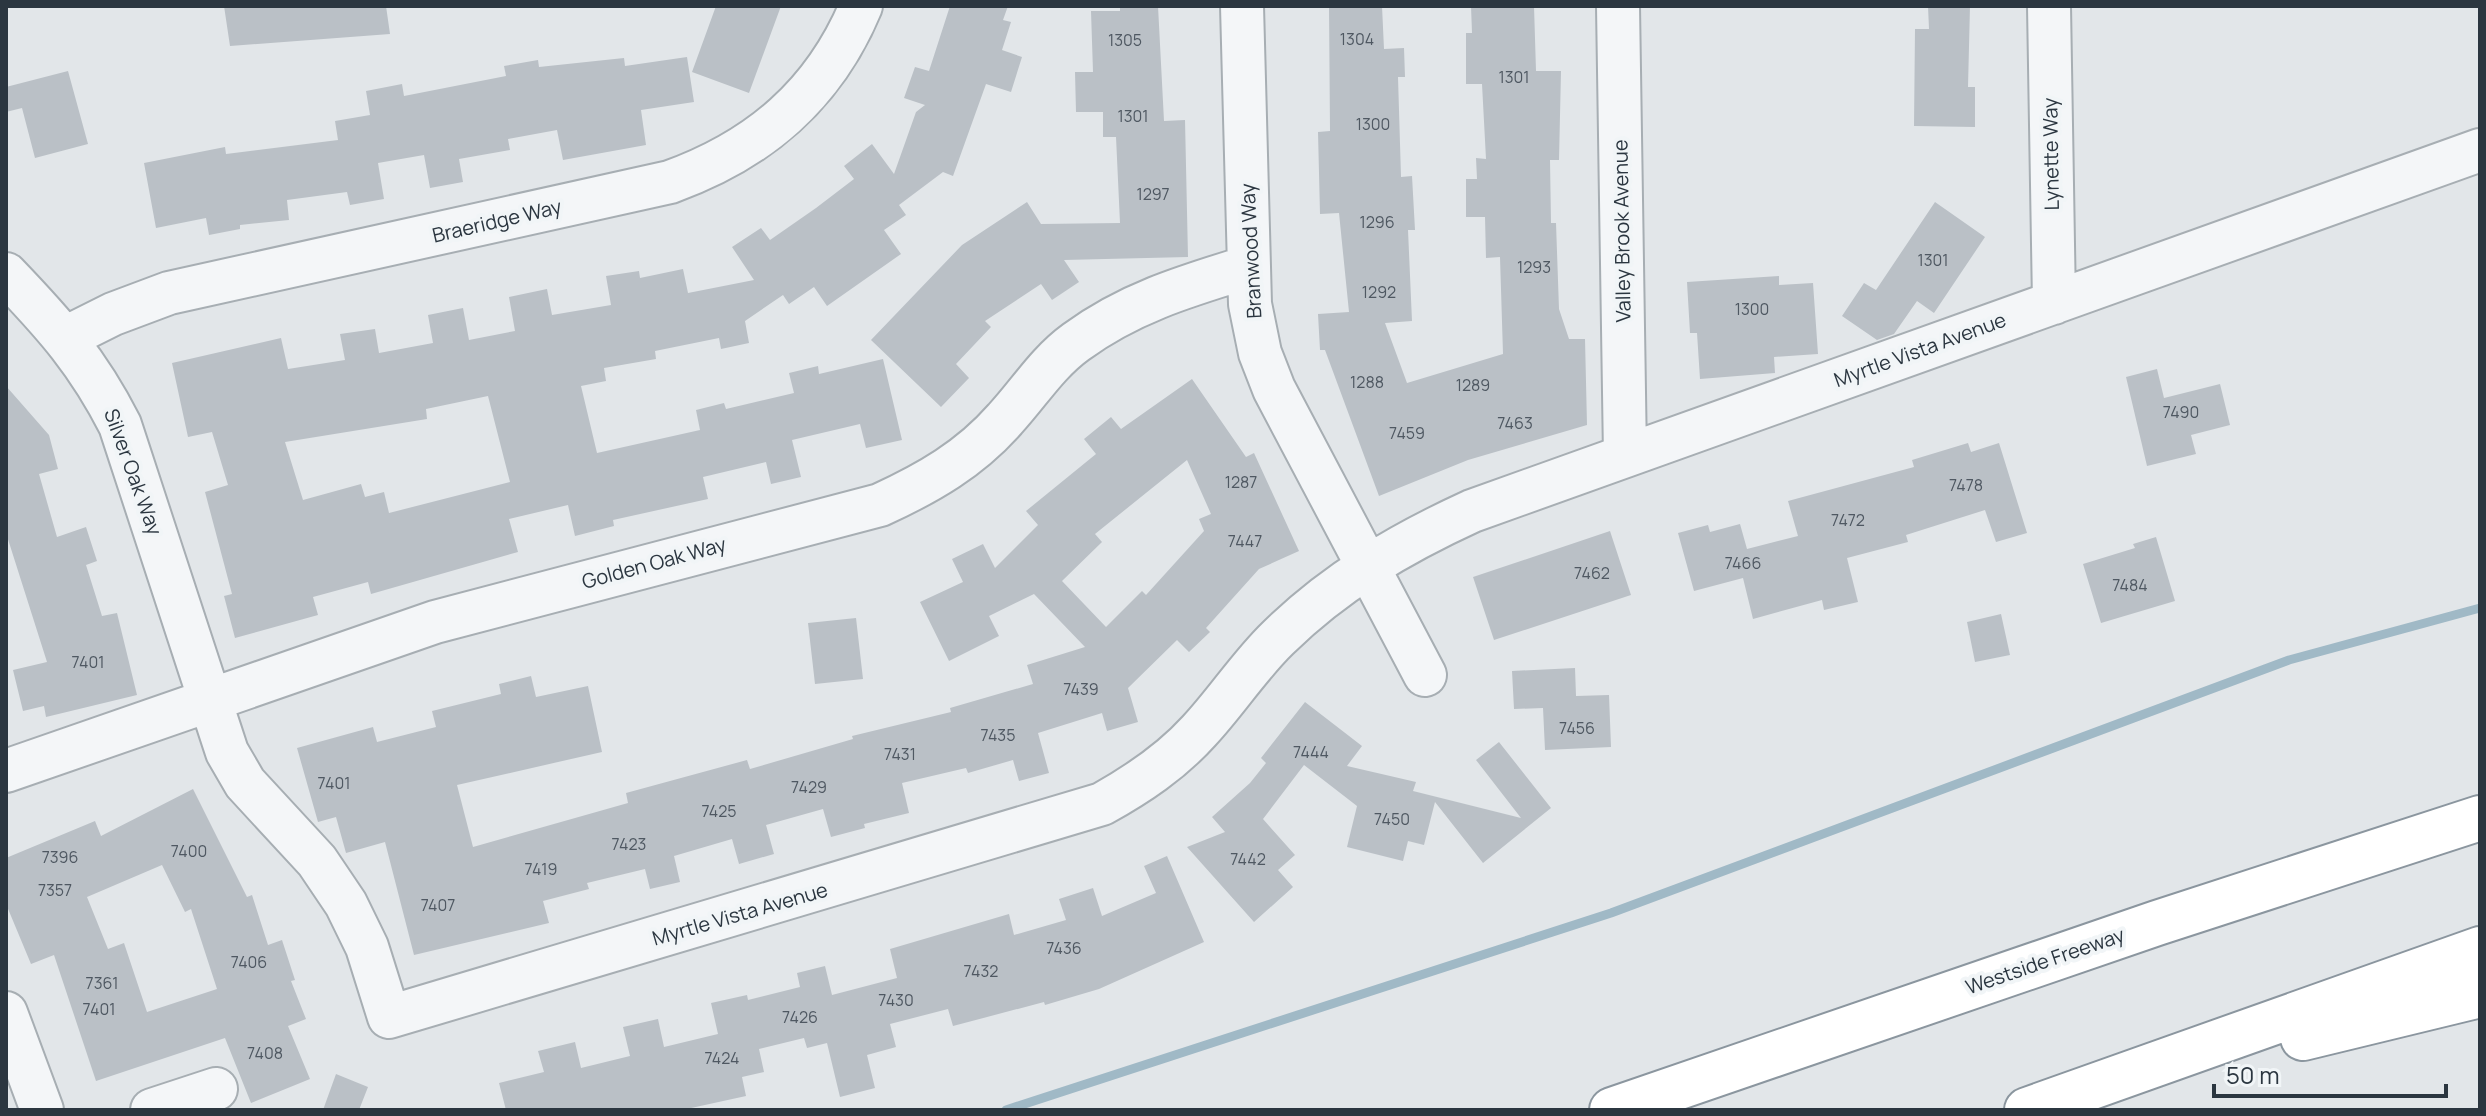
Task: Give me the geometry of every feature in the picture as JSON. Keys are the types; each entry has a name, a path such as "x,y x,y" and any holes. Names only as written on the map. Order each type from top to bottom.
{"highway":[{"path":"2157,923 2480,793"},
{"name":"Westside Freeway","path":"1612,1110 2157,923 2480,818"},
{"path":"2027,1110 2480,949"},
{"path":"2067,1096 2480,995"}],"street":[{"name":"Braeridge Way","path":"67,337 113,314 169,293 670,182 707,169 747,148 786,118 820,81 849,35 861,6"},
{"name":"Branwood Way","path":"1242,6 1248,267 1250,304 1260,353 1274,389 1367,566"},
{"name":"Valley Brook Avenue","path":"1618,6 1625,456"},
{"name":"Lynette Way","path":"2049,6 2054,303"},
{"name":"Myrtle Vista Avenue","path":"209,699 227,752 245,783 317,861 346,904 367,947 389,1017 1102,804 1136,785 1176,755 1278,637 1331,591 1416,537 1472,511 2480,150"},
{"name":"Golden Oak Way","path":"6,771 448,618 880,505 933,481 972,453 1073,344 1120,312 1166,291 1248,267"},
{"name":"Silver Oak Way","path":"6,274 67,337 98,382 120,425 209,699"},
{"path":"1367,566 1425,675"},
{"path":"6,1013 42,1110"},
{"path":"152,1110 216,1089"}],"building":[{"path":"224,6 386,6 390,34 230,46"},
{"path":"716,6 781,6 749,93 692,72"},
{"path":"950,6 1008,6 1003,20 1011,22 1002,50 1022,57 1011,92 986,84 953,176 943,172 899,205 906,215 884,230 901,254 827,306 814,287 789,304 783,295 745,321 749,343 721,349 719,338 655,351 656,359 604,368 606,381 581,386 597,453 700,430 696,410 724,403 726,409 794,393 789,373 818,366 819,374 883,359 902,440 866,448 860,424 792,440 801,477 771,484 766,462 703,477 708,499 613,520 614,526 575,536 568,505 509,519 518,552 371,594 368,582 313,597 318,615 235,638 224,596 232,594 205,492 228,485 212,432 188,437 172,363 281,338 288,369 345,360 340,334 375,329 379,353 433,343 428,315 463,308 469,340 515,331 509,297 547,289 552,315 611,305 606,276 639,271 640,278 683,269 688,293 754,280 732,247 761,228 770,240 816,208 854,179 844,166 872,144 894,174 916,112 925,105 904,98 915,67 929,71","holes":["488,396 510,482 389,513 384,492 365,497 361,484 303,500 285,442 427,419 426,409"]},
{"path":"1120,6 1158,6 1164,121 1185,120 1188,257 1064,260 1079,282 1052,300 1041,284 985,321 991,327 956,364 969,378 941,407 871,340 962,245 1027,202 1041,224 1120,223 1116,137 1103,137 1103,112 1076,112 1075,72 1093,72 1091,11 1120,11"},
{"path":"1329,6 1382,6 1384,49 1404,48 1405,77 1398,77 1401,177 1412,176 1415,230 1408,230 1412,321 1385,323 1407,383 1503,354 1500,257 1486,258 1485,217 1466,217 1466,179 1477,179 1476,158 1486,159 1482,84 1466,84 1466,33 1472,33 1471,6 1534,6 1536,71 1561,71 1559,160 1550,160 1551,223 1556,223 1559,309 1569,339 1585,339 1587,425 1468,460 1379,496 1325,350 1320,350 1318,314 1349,312 1339,213 1320,214 1318,132 1330,131"},
{"path":"1928,6 1970,6 1968,87 1975,87 1975,127 1914,126 1915,29 1929,29"},
{"path":"687,57 694,102 641,110 646,145 563,160 557,130 508,139 510,150 459,159 463,182 430,188 424,155 378,163 384,199 350,205 347,192 287,200 289,220 240,225 240,229 209,235 206,218 156,228 144,163 225,147 226,154 338,140 335,121 370,115 366,91 402,84 404,96 506,76 504,66 538,60 539,67 624,58 625,66"},
{"path":"68,71 88,144 35,158 22,108 6,112 6,87"},
{"path":"1935,202 1985,237 1934,313 1917,301 1894,334 1877,340 1842,316 1864,283 1876,290"},
{"path":"1779,276 1779,285 1813,283 1818,354 1774,357 1775,373 1700,379 1697,333 1690,333 1687,282"},
{"path":"2157,369 2164,398 2220,384 2230,425 2191,435 2196,454 2147,466 2126,377"},
{"path":"1192,379 1246,457 1254,453 1299,551 1259,569 1206,628 1210,632 1189,652 1177,640 1128,688 1138,722 1107,731 1102,713 1038,733 1049,773 1019,781 1013,760 968,773 966,768 902,783 909,813 864,824 865,828 831,837 823,809 766,825 774,854 739,864 732,839 674,856 680,882 650,889 645,869 587,883 589,889 543,901 549,923 414,955 385,842 346,853 336,817 318,822 297,748 373,727 377,742 436,727 432,711 501,694 499,684 531,676 536,697 588,686 602,752 457,785 473,847 628,803 626,793 747,760 750,769 853,739 852,736 951,712 950,708 1033,684 1027,665 1085,647 1034,594 989,616 999,636 949,661 920,602 963,582 952,559 983,544 995,568 1038,525 1026,511 1096,454 1084,439 1111,417 1121,429","holes":["1187,460 1211,514 1199,519 1204,531 1146,595 1142,591 1106,627 1062,581 1102,542 1095,534"]},
{"path":"6,386 49,435 58,469 39,474 57,537 86,527 97,561 86,565 102,616 117,613 137,695 46,717 44,706 23,711 13,670 47,662 6,533"},
{"path":"1968,443 1971,452 1999,443 2027,533 1996,542 1985,510 1906,535 1908,542 1847,558 1858,602 1824,610 1822,600 1753,619 1743,578 1694,591 1678,533 1708,525 1710,532 1740,524 1747,549 1798,536 1788,501 1914,467 1912,460"},
{"path":"1610,531 1631,595 1494,640 1473,577"},
{"path":"2156,537 2175,601 2101,623 2083,564 2135,548 2133,544"},
{"path":"2001,614 2010,655 1975,662 1967,622"},
{"path":"856,618 863,679 815,684 808,623"},
{"path":"1575,668 1576,696 1609,695 1611,747 1545,750 1543,708 1514,709 1512,671"},
{"path":"1305,702 1362,746 1347,766 1416,782 1413,791 1521,818 1476,760 1499,742 1551,808 1483,863 1435,802 1424,845 1408,841 1403,861 1347,847 1357,806 1304,765 1263,819 1295,855 1278,870 1293,887 1254,922 1187,847 1225,832 1212,817 1250,783 1266,763 1261,758"},
{"path":"193,789 247,897 252,895 268,945 282,940 295,980 291,981 306,1019 288,1026 310,1079 251,1103 225,1038 96,1081 54,955 31,964 6,904 6,858 95,821 101,836","holes":["162,865 185,912 191,909 217,989 147,1012 124,943 108,949 87,897"]},
{"path":"1167,856 1204,942 1099,989 1045,1005 1044,1002 953,1026 948,1009 890,1024 896,1047 867,1055 875,1088 840,1097 827,1043 807,1048 804,1038 759,1049 764,1072 742,1077 746,1096 682,1110 506,1110 499,1083 544,1072 538,1051 575,1042 581,1068 630,1056 623,1027 658,1019 664,1047 718,1034 711,1003 747,995 748,1000 800,987 797,973 825,966 832,995 897,978 890,949 1009,914 1014,935 1066,920 1059,899 1093,888 1102,916 1156,893 1144,866"},
{"path":"336,1074 368,1087 359,1110 323,1110"}],"waterway":[{"path":"1006,1110 1611,913 2289,660 2480,608"}]}
